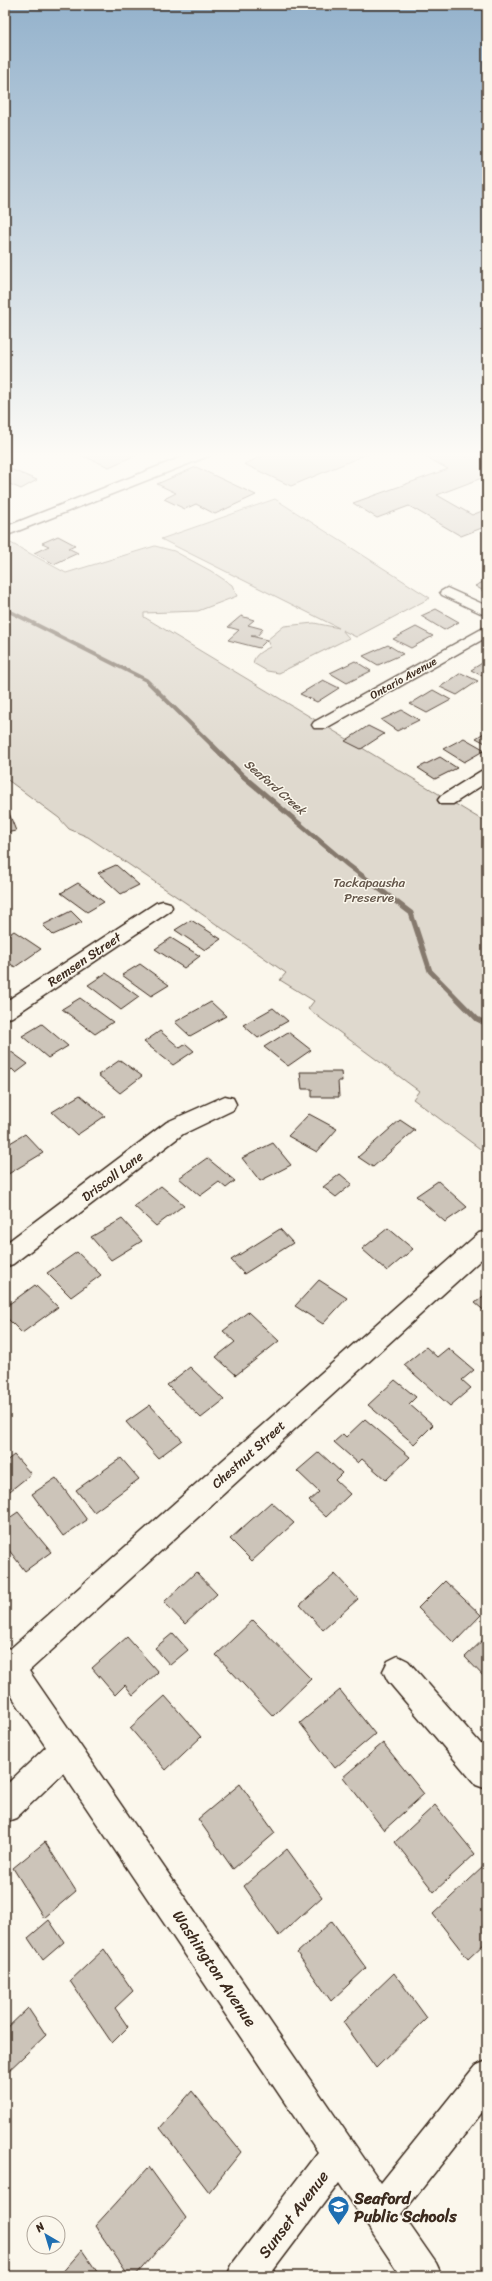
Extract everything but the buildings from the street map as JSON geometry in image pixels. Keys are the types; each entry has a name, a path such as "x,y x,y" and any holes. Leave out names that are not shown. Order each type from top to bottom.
{"street":[{"path":"447,592 487,612"},
{"name":"Ontario Avenue","path":"320,725 487,631"},
{"path":"447,800 487,775"},
{"name":"Remsen Street","path":"5,1012 163,907"},
{"name":"Driscoll Lane","path":"5,1257 175,1128 225,1104"},
{"name":"Chestnut Street","path":"7,1664 487,1240"},
{"name":"Washington Avenue","path":"7,1664 423,2276"},
{"path":"398,1671 487,1774"},
{"path":"5,1807 66,1749"},
{"path":"380,2213 487,2078"},
{"name":"Sunset Avenue","path":"246,2276 340,2152"}],"green space":[{"name":"Tackapausha Preserve","path":"5,558 39,558 66,573 114,558 188,558 232,585 237,596 198,611 144,613 144,617 487,823 487,1154 413,1099 419,1091 308,1009 314,1001 280,980 286,973 88,837 69,829 59,818 5,778"},
{"path":"200,558 368,558 430,598 356,637 342,630 349,638 279,673 267,671 253,663 257,655 270,647 267,640 284,626 314,623 339,628"}],"waterway":[{"name":"Seaford Creek","path":"5,609 146,680 213,746"},
{"name":"Seaford Creek","path":"213,746 243,776 348,865 411,913 430,971 477,1019 487,1024"}],"place":[{"name":"Seaford Public Schools","path":"338,2226"}]}
